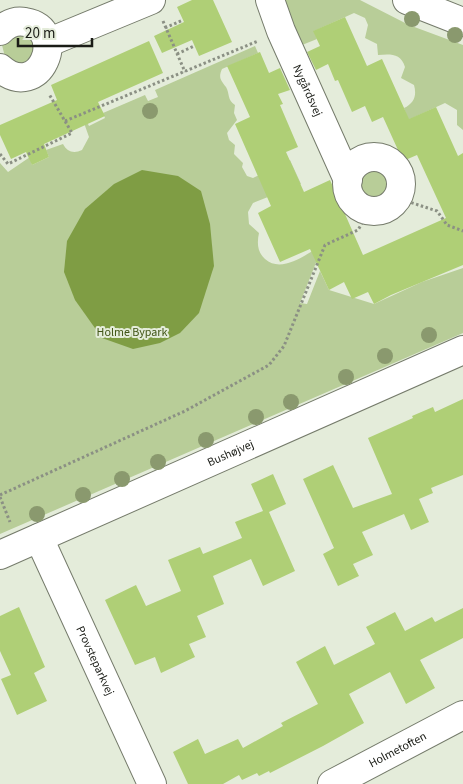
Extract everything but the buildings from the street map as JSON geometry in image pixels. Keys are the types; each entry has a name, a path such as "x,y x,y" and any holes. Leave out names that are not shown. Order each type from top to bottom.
{"street":[{"name":"Nygårdsvej","path":"270,0 281,31 348,180"},
{"path":"407,0 463,22"},
{"path":"48,43 155,7"},
{"path":"0,31 12,22 31,23 44,35 48,43 46,61 36,72 24,77 14,76 0,68"},
{"path":"371,157 388,160 399,173 401,181 398,198 386,208 370,210 355,203 351,196 348,180 356,164 363,159 371,157"},
{"name":"Bushøjvej","path":"0,555 463,350"},
{"name":"Provsteparkvej","path":"39,538 152,784"},
{"name":"Holmetoften","path":"332,784 463,715"}],"path":[{"path":"155,7 185,72"},
{"path":"165,28 183,20"},
{"path":"65,121 281,31"},
{"path":"177,54 194,46"},
{"path":"0,154 8,164 72,133 36,72"},
{"path":"398,198 437,211 447,225 463,231"},
{"path":"0,495 185,411 269,366 284,346 325,245 358,230 370,210"}],"green space":[{"path":"282,0 360,0 409,25 463,45 463,130 457,125 457,110 445,103 408,120 404,108 414,99 414,85 401,78 405,67 401,59 394,55 378,55 377,44 365,38 368,25 365,18 354,13 314,31 317,39 302,45"},
{"path":"8,34 34,36 35,57 20,65 5,57 2,45"},
{"name":"Holme Bypark","path":"255,46 258,53 222,69 220,75 231,101 235,105 234,113 237,120 227,133 229,140 235,145 234,154 243,163 242,167 247,176 253,178 290,160 301,184 253,203 248,212 249,224 259,233 258,247 262,256 272,263 286,264 323,245 300,303 307,304 320,271 329,290 374,304 422,282 463,268 463,333 0,534 0,163 8,172 30,157 32,165 49,157 46,150 63,144 71,152 82,150 89,137 84,123 87,122 89,126 105,118 103,113 145,95 148,101 158,97 155,90"},
{"path":"374,170 380,171 388,179 388,191 380,199 374,200 368,199 360,191 359,185 360,179 368,171"}],"shaded area":[{"path":"142,170 178,176 201,191 210,224 214,266 199,313 180,333 160,343 133,349 102,338 75,300 64,272 67,241 85,209 114,184"}]}
